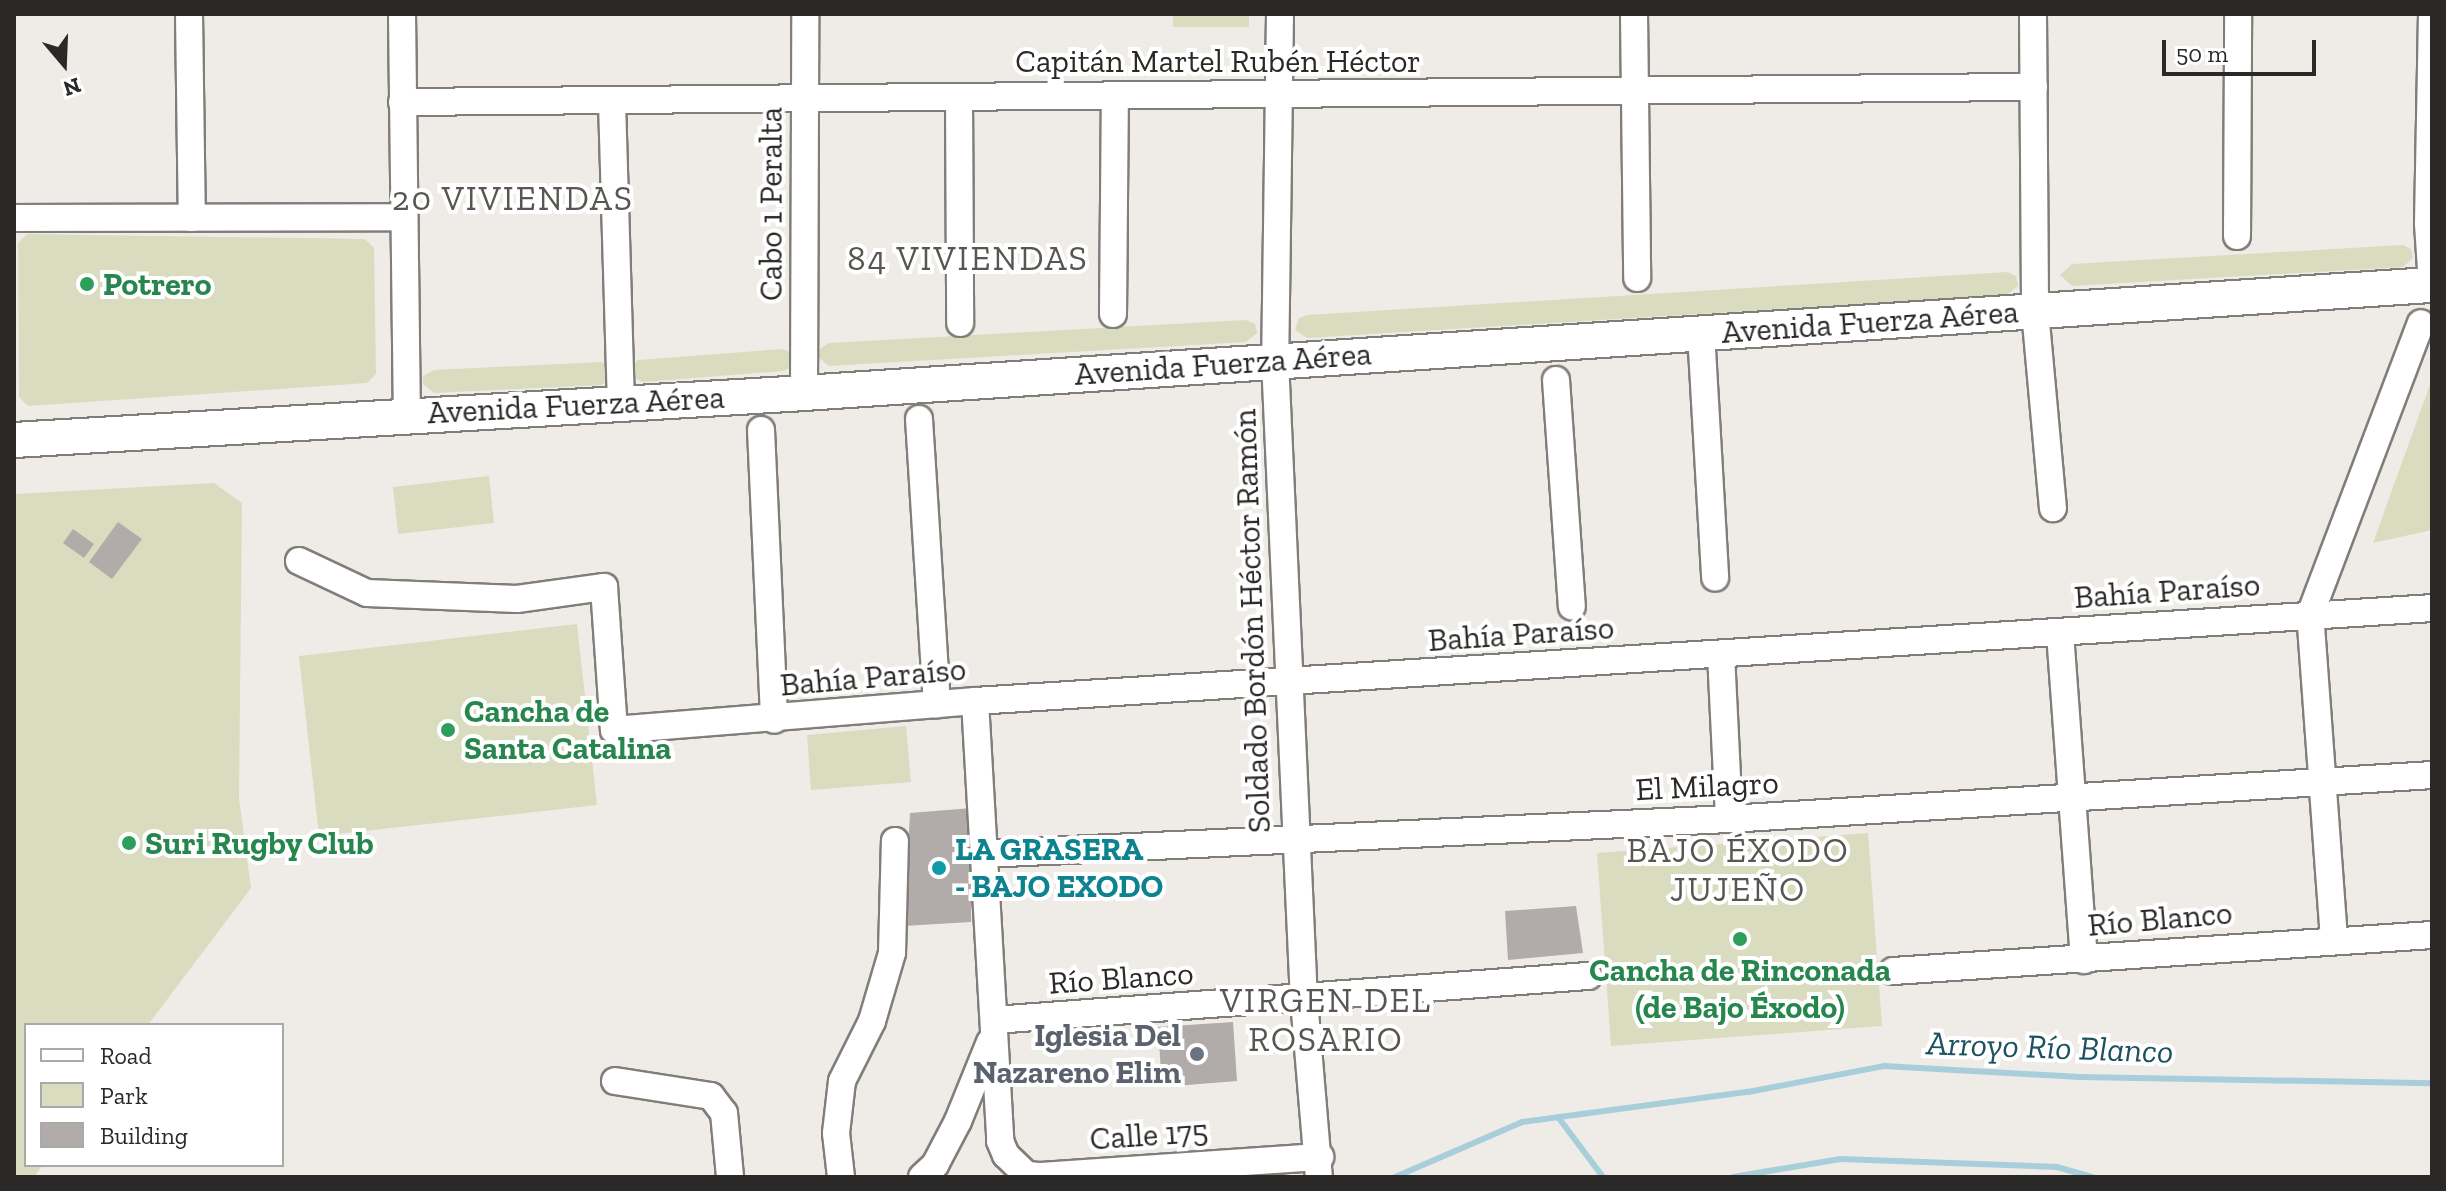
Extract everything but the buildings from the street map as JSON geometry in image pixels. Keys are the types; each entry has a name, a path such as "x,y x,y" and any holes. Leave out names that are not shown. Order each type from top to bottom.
{"main road":[{"name":"Avenida Fuerza Aérea","path":"14,440 407,414 804,393 2432,284"}],"street":[{"path":"189,14 192,218"},
{"path":"402,14 407,414"},
{"name":"Cabo 1 Peralta","path":"804,393 805,14"},
{"name":"Soldado Bordón Héctor Ramón","path":"1280,14 1275,360 1304,1000 1319,1167"},
{"path":"1634,14 1637,278"},
{"path":"2033,14 2035,311 2053,508"},
{"path":"2237,236 2238,14"},
{"path":"2432,14 2428,224 2432,284"},
{"name":"Capitán Martel Rubén Héctor","path":"402,102 2034,87"},
{"path":"1113,314 1115,95"},
{"path":"959,97 960,323"},
{"path":"612,102 621,403"},
{"path":"14,218 403,217"},
{"path":"2334,939 2310,615 2421,323"},
{"path":"1701,332 1715,578"},
{"path":"1556,380 1572,606"},
{"path":"919,419 937,704"},
{"path":"761,430 774,720"},
{"name":"Bahía Paraíso","path":"299,561 367,593 517,599 604,587 614,730 774,720 975,701 2432,608"},
{"path":"2060,633 2084,960"},
{"path":"1721,654 1729,819"},
{"path":"922,1177 935,1165 958,1121 994,1025 975,701"},
{"name":"El Milagro","path":"984,854 1729,819 2072,800 2432,775"},
{"path":"841,1177 836,1133 842,1081 872,1021 892,953 895,841"},
{"name":"Río Blanco","path":"1893,971 2084,960 2334,939 2432,935"},
{"name":"Río Blanco","path":"994,1025 1588,976"},
{"name":"Calle 175","path":"994,1025 1000,1141 1006,1155 1027,1175 1319,1167"},
{"path":"615,1081 711,1096 724,1113 730,1177"}],"green space":[{"path":"1173,14 1249,14 1249,27 1173,27"},
{"path":"27,234 365,239 374,248 376,374 367,383 28,406 19,397 18,243"},
{"path":"2403,245 2411,249 2413,258 2403,267 2072,286 2060,275 2072,264"},
{"path":"2007,272 2016,276 2018,286 2007,295 1307,338 1295,330 1299,318 1307,315"},
{"path":"1246,320 1255,324 1257,333 1246,342 829,366 818,357 818,350 829,343"},
{"path":"783,349 792,353 792,367 783,371 643,382 633,377 632,366 638,360"},
{"path":"601,362 610,366 610,380 601,385 434,393 423,384 423,376 434,370"},
{"path":"2432,379 2432,530 2373,543"},
{"path":"489,476 494,523 398,534 393,487"},
{"name":"Suri Rugby Club","path":"214,483 242,503 239,798 251,888 150,1023 24,1023 24,1167 42,1167 34,1177 14,1177 14,494"},
{"name":"Cancha de Santa Catalina","path":"577,624 597,805 319,836 299,656"},
{"path":"906,726 911,782 811,790 807,735"},
{"name":"Cancha de Rinconada (de Bajo Éxodo)","path":"1868,833 1882,1026 1611,1046 1597,853"}],"waterway":[{"name":"Arroyo Río Blanco","path":"1395,1177 1522,1122 1748,1092 1884,1066 2080,1077 2432,1083"},
{"path":"1558,1117 1603,1177"},
{"path":"1733,1177 1840,1159 2057,1167 2093,1177"}],"place":[{"name":"Potrero","path":"87,284"},
{"name":"Cancha de Santa Catalina","path":"448,730"},
{"name":"Suri Rugby Club","path":"129,843"},
{"name":"LA GRASERA - BAJO EXODO","path":"939,868"},
{"name":"Cancha de Rinconada (de Bajo Éxodo)","path":"1740,939"},
{"name":"Iglesia Del Nazareno Elim","path":"1197,1054"}],"district":[{"name":"20 VIVIENDAS","path":"513,199"},
{"name":"84 VIVIENDAS","path":"968,259"},
{"name":"BAJO ÉXODO JUJEÑO","path":"1738,870"},
{"name":"VIRGEN DEL ROSARIO","path":"1326,1020"}]}
